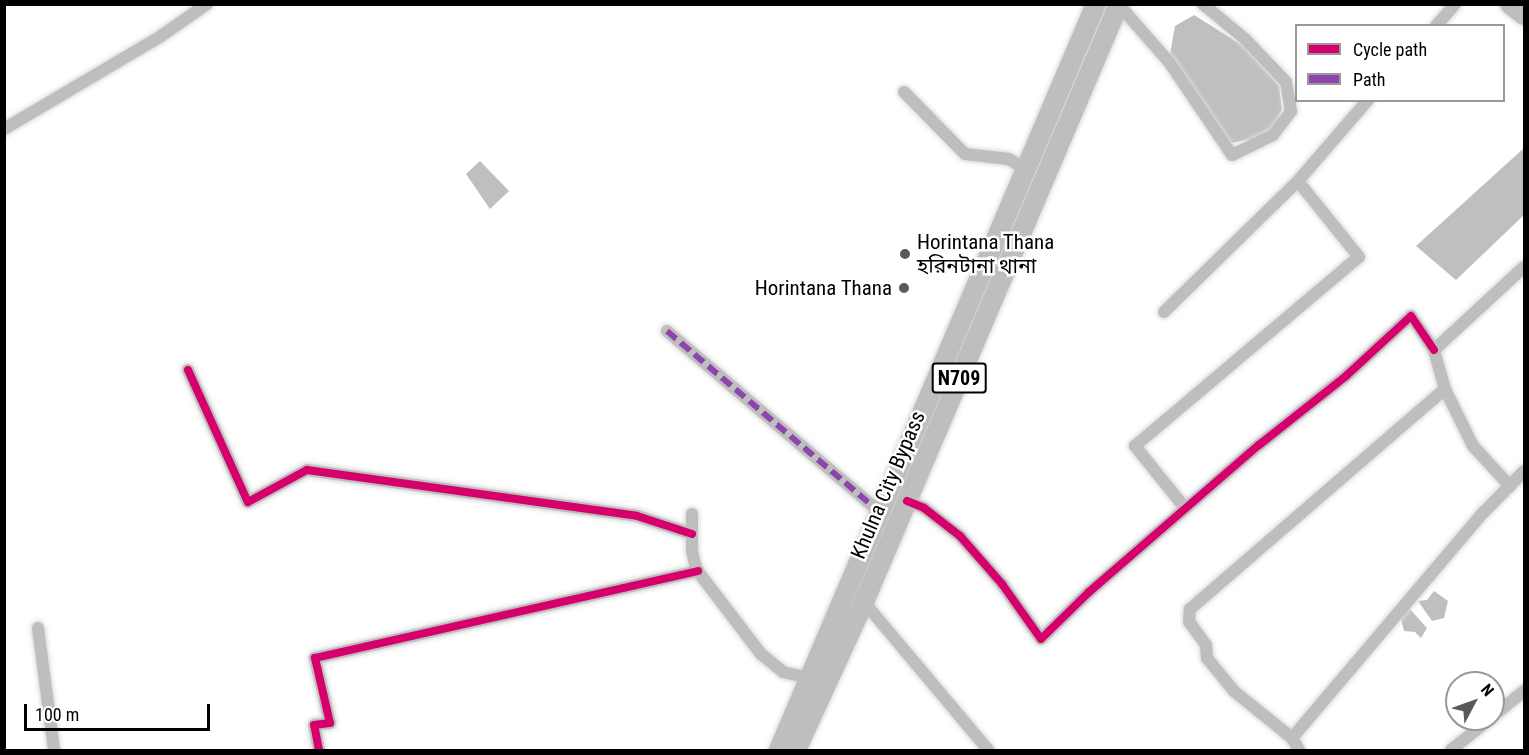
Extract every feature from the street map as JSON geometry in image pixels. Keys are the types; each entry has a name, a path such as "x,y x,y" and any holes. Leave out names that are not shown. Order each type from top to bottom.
{"highway":[{"name":"Khulna City Bypass","path":"779,750 1096,4"},
{"path":"1510,4 1524,15"},
{"name":"Khulna City Bypass","path":"796,750 864,602 1119,5"}],"street":[{"path":"4,129 161,36 207,4"},
{"path":"1119,5 1169,62 1232,155 1273,135 1291,111 1286,81 1245,39 1203,4"},
{"path":"1438,24 1455,4"},
{"path":"904,92 965,154 1009,159 1026,170"},
{"path":"1164,312 1298,181 1366,102"},
{"path":"1185,508 1135,446 1359,258 1298,181"},
{"path":"1434,350 1524,267"},
{"path":"907,501 924,508 960,536 1002,584 1041,639 1089,592 1185,508 1346,376 1411,316 1434,350 1445,389 1473,446 1510,486"},
{"path":"667,331 880,512"},
{"path":"188,370 248,502 307,470 637,516 692,534"},
{"path":"1299,750 1292,738 1234,691 1207,658 1206,645 1189,622 1190,609 1445,389"},
{"path":"1292,738 1461,539 1524,471"},
{"path":"692,514 692,550 698,571 761,654 783,672 809,678"},
{"path":"319,750 314,725 330,723 315,658 698,571"},
{"path":"864,602 988,750"},
{"path":"38,628 54,750"},
{"path":"1505,707 1524,691"},
{"path":"1451,750 1475,731"}],"shaded area":[{"path":"1194,15 1242,45 1279,85 1282,110 1273,127 1251,139 1232,143 1221,132 1170,54 1175,26"},
{"path":"1524,148 1524,215 1456,280 1416,246"},
{"path":"480,161 509,191 490,209 466,174"},
{"path":"1434,591 1448,601 1444,618 1432,621 1418,601 1427,600"},
{"path":"1408,607 1427,628 1421,638 1415,632 1404,631 1400,615"}],"marked path":[{"path":"667,331 880,512"}],"cycle path":[{"path":"907,501 924,508 960,536 1002,584 1041,639 1089,592 1259,445 1346,376 1411,316 1434,350"},
{"path":"188,370 248,502 307,470 637,516 692,534"},
{"path":"319,750 314,725 330,723 315,658 698,571"}],"place":[{"name":"Horintana Thana হরিনটানা থানা","path":"905,254"},
{"name":"Horintana Thana","path":"904,288"}]}
